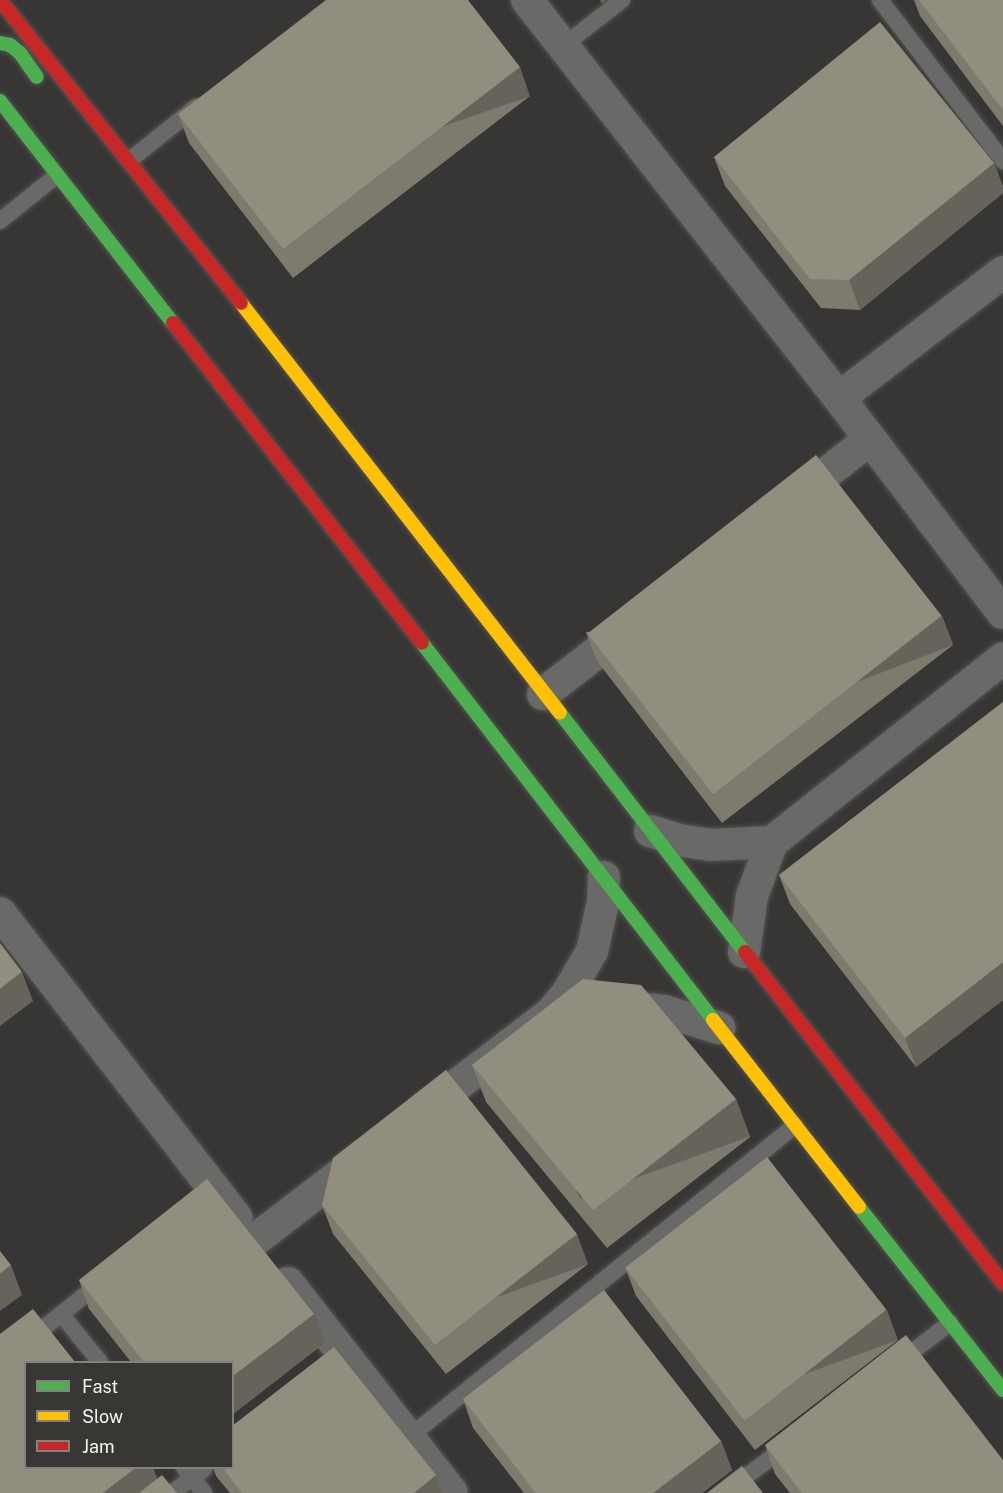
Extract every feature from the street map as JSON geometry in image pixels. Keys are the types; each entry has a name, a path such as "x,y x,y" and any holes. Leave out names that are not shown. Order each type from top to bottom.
{"main road":[{"path":"0,0 130,160 543,694 1003,1282"},
{"path":"0,43 10,45 20,53 45,88"},
{"path":"0,101 719,1028 1003,1390"},
{"path":"93,143 130,160"}],"street":[{"path":"527,0 839,398 1003,613"},
{"path":"839,398 1003,272"},
{"path":"777,512 870,439"},
{"path":"543,694 655,607"},
{"path":"744,952 752,896 772,842 1003,658"},
{"path":"650,831 679,840 710,845 772,842"},
{"path":"255,1240 551,1013 581,974 592,951 603,902 604,877"},
{"path":"0,913 211,1194 255,1240 338,1364 409,1437 453,1493"},
{"path":"551,1013 608,1005 636,1007 683,1015 719,1028"}],"lane":[{"path":"563,46 622,0"},
{"path":"880,0 1003,161"},
{"path":"130,160 212,94"},
{"path":"0,221 57,176"},
{"path":"409,1437 795,1125"},
{"path":"0,1363 116,1270"},
{"path":"61,1314 99,1361"},
{"path":"884,1372 950,1323"},
{"path":"724,1493 799,1436"},
{"path":"172,1493 193,1471 204,1493"}],"building":[{"path":"326,0 468,0 520,67 283,249 178,114"},
{"path":"919,0 1003,0 1003,110"},
{"path":"880,22 994,163 849,280 810,279 714,157"},
{"path":"816,455 942,616 713,794 587,634"},
{"path":"1003,702 1003,962 905,1038 779,875"},
{"path":"0,943 22,972 0,989"},
{"path":"583,979 641,985 736,1099 593,1210 472,1065"},
{"path":"446,1070 577,1234 435,1345 322,1205 333,1158"},
{"path":"767,1157 886,1310 745,1421 625,1268"},
{"path":"207,1179 314,1314 234,1375 234,1361 143,1361 79,1280"},
{"path":"0,1251 11,1265 0,1274"},
{"path":"604,1290 721,1441 653,1493 536,1493 463,1399"},
{"path":"33,1309 74,1361 24,1361 24,1469 134,1469 103,1493 0,1493 0,1334"},
{"path":"906,1335 1003,1460 1003,1493 802,1493 765,1445"},
{"path":"334,1347 436,1475 414,1493 242,1493 224,1469 234,1469 234,1424"},
{"path":"742,1466 763,1493 707,1493"},
{"path":"162,1475 177,1493 139,1493"}],"traffic: fast":[{"path":"0,43 10,45 20,53 37,77"},
{"path":"0,101 173,323"},
{"path":"422,643 713,1020"},
{"path":"560,713 745,952"},
{"path":"859,1207 1003,1390"}],"traffic: slow":[{"path":"241,303 560,713"},
{"path":"713,1020 859,1207"}],"traffic: jam":[{"path":"0,0 241,303"},
{"path":"173,323 422,643"},
{"path":"745,952 1003,1283"}]}
